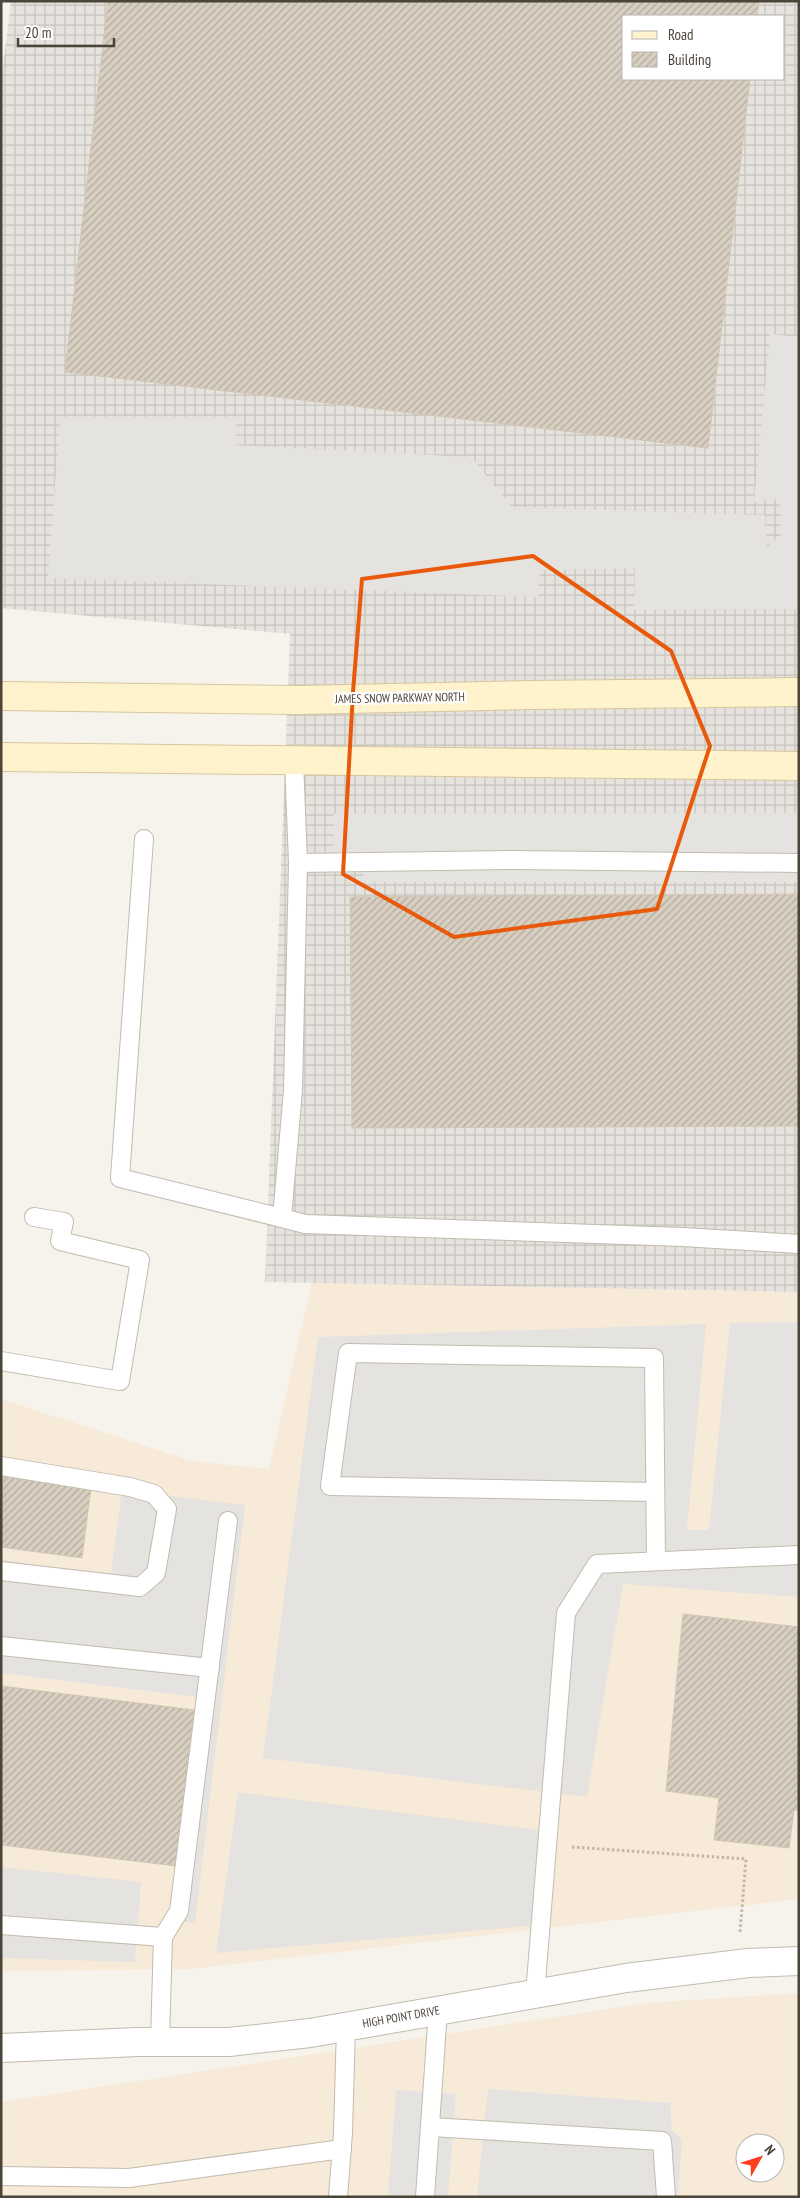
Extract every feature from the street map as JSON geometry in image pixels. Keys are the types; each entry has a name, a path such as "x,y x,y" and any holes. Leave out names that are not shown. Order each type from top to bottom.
{"main road":[{"name":"JAMES SNOW PARKWAY NORTH","path":"1,696 300,700 799,692"},
{"path":"1,757 799,766"}],"street":[{"name":"HIGH POINT DRIVE","path":"1,2048 160,2042 229,2042 310,2033 626,1978 738,1964 799,1960"}],"lane":[{"path":"282,1218 293,1090 298,863 294,760"},
{"path":"144,839 120,1178 305,1224 683,1237 799,1244"},
{"path":"298,863 512,860 799,863"},
{"path":"1,1361 120,1381 140,1260 60,1241 64,1222 34,1217"},
{"path":"655,1492 330,1486 348,1353 654,1358 656,1561"},
{"path":"1,1466 130,1487 154,1494 167,1510 156,1573 140,1586 1,1571"},
{"path":"160,2042 163,1937 179,1911 228,1520"},
{"path":"535,1994 566,1613 597,1564 799,1555"},
{"path":"1,1646 210,1668"},
{"path":"1,1925 163,1937"},
{"path":"425,2197 438,2011"},
{"path":"338,2197 342,2149 346,2027"},
{"path":"431,2127 662,2141 666,2197"},
{"path":"1,2176 129,2178 342,2149"}],"path":[{"path":"547,1845 746,1859 738,1964"}],"highlighted area":[{"path":"533,556 671,651 710,746 657,909 454,937 343,874 353,692 362,579"}],"shaded area":[{"path":"11,1 799,1 799,1292 265,1282 290,634 1,608 1,82"},
{"path":"770,334 799,337 799,609 634,610 635,568 540,570 538,597 48,578 60,417 237,417 236,445 471,457 512,507 765,515 767,547 781,535 780,499 754,502"},
{"path":"799,813 799,882 363,882 362,858 334,858 334,814"},
{"path":"312,1282 799,1292 799,1899 191,1969 1,1971 1,1399 192,1461 269,1469"},
{"path":"799,1322 799,1597 623,1584 587,1797 263,1758 318,1337 706,1324 687,1530 709,1530 730,1323"},
{"path":"122,1490 245,1505 195,1923 171,1921 198,1697 1,1673 1,1560 111,1574"},
{"path":"238,1792 555,1832 541,1925 216,1953"},
{"path":"1,1867 141,1882 135,1962 1,1958"},
{"path":"799,1993 799,2197 1,2197 1,2102 647,2003"},
{"path":"488,2089 670,2103 672,2130 682,2139 678,2197 477,2197"},
{"path":"396,2090 456,2094 448,2197 388,2197"}],"building":[{"path":"108,1 759,1 757,15 622,15 622,80 750,80 708,448 65,372"},
{"path":"799,894 799,1126 352,1128 350,897"},
{"path":"3,1477 91,1488 82,1558 1,1547"},
{"path":"683,1614 799,1627 799,1811 794,1810 789,1848 714,1840 719,1798 666,1791"},
{"path":"1,1686 194,1710 176,1866 1,1845"}]}
